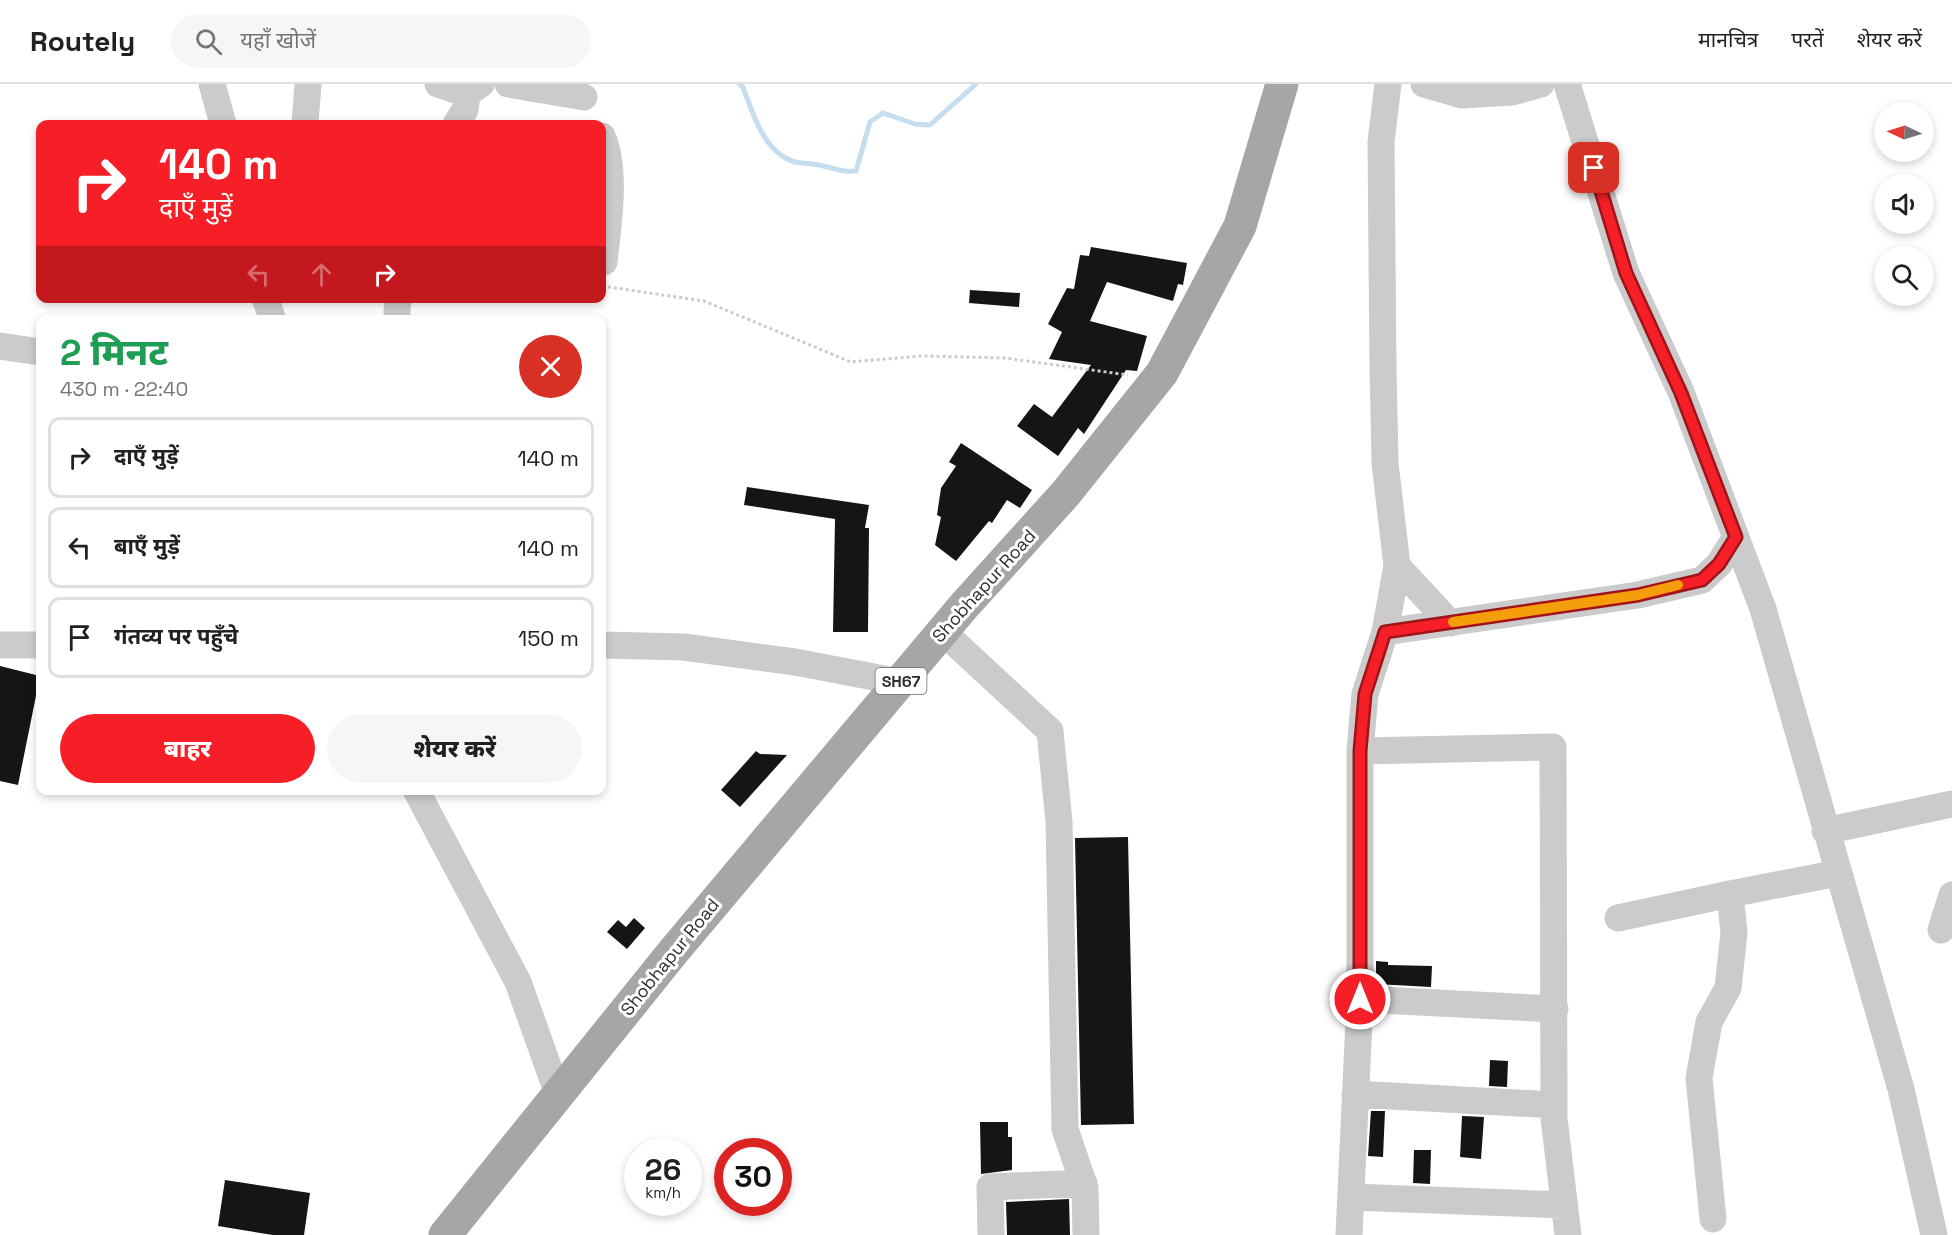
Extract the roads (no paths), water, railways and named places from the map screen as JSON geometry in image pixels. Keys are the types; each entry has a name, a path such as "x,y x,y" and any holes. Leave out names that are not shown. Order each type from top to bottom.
{"main road":[{"name":"Shobhapur Road","path":"445,1235 673,952 942,631 1066,493 1157,379 1240,226 1282,84"}],"street":[{"path":"212,84 222,120"},
{"path":"305,120 308,84"},
{"path":"438,84 474,89 459,120"},
{"path":"508,84 582,91 594,120"},
{"path":"1349,1235 1360,999 1360,751 1365,694 1385,632 1397,566 1385,463 1383,367 1382,142 1388,84"},
{"path":"1424,84 1462,95 1512,92 1541,84"},
{"path":"1568,84 1626,273 1681,393 1763,609 1901,1089 1934,1235"},
{"path":"606,158 610,212 606,247"},
{"path":"0,346 36,351"},
{"path":"1385,632 1638,595 1702,580 1719,564 1736,537"},
{"path":"1397,566 1449,623"},
{"path":"942,631 1050,731 1059,822 1065,1129 1084,1183 1086,1235"},
{"path":"0,645 36,645"},
{"path":"606,645 684,647 795,662 900,682"},
{"path":"1360,751 1553,747 1554,1105 1568,1235"},
{"path":"419,795 518,982 558,1094"},
{"path":"1826,831 1952,804"},
{"path":"1618,918 1838,873"},
{"path":"1713,1219 1699,1078 1709,1022 1728,987 1734,933 1730,894"},
{"path":"1941,930 1952,896"},
{"path":"1360,999 1555,1010"},
{"path":"1355,1094 1554,1105"},
{"path":"991,1235 990,1187 1084,1183"},
{"path":"1351,1197 1564,1205"}],"waterway":[{"path":"739,84 743,87 761,131 775,150 795,162 816,164 843,171 856,171 870,122 883,113 915,124 930,125 976,84"}]}
